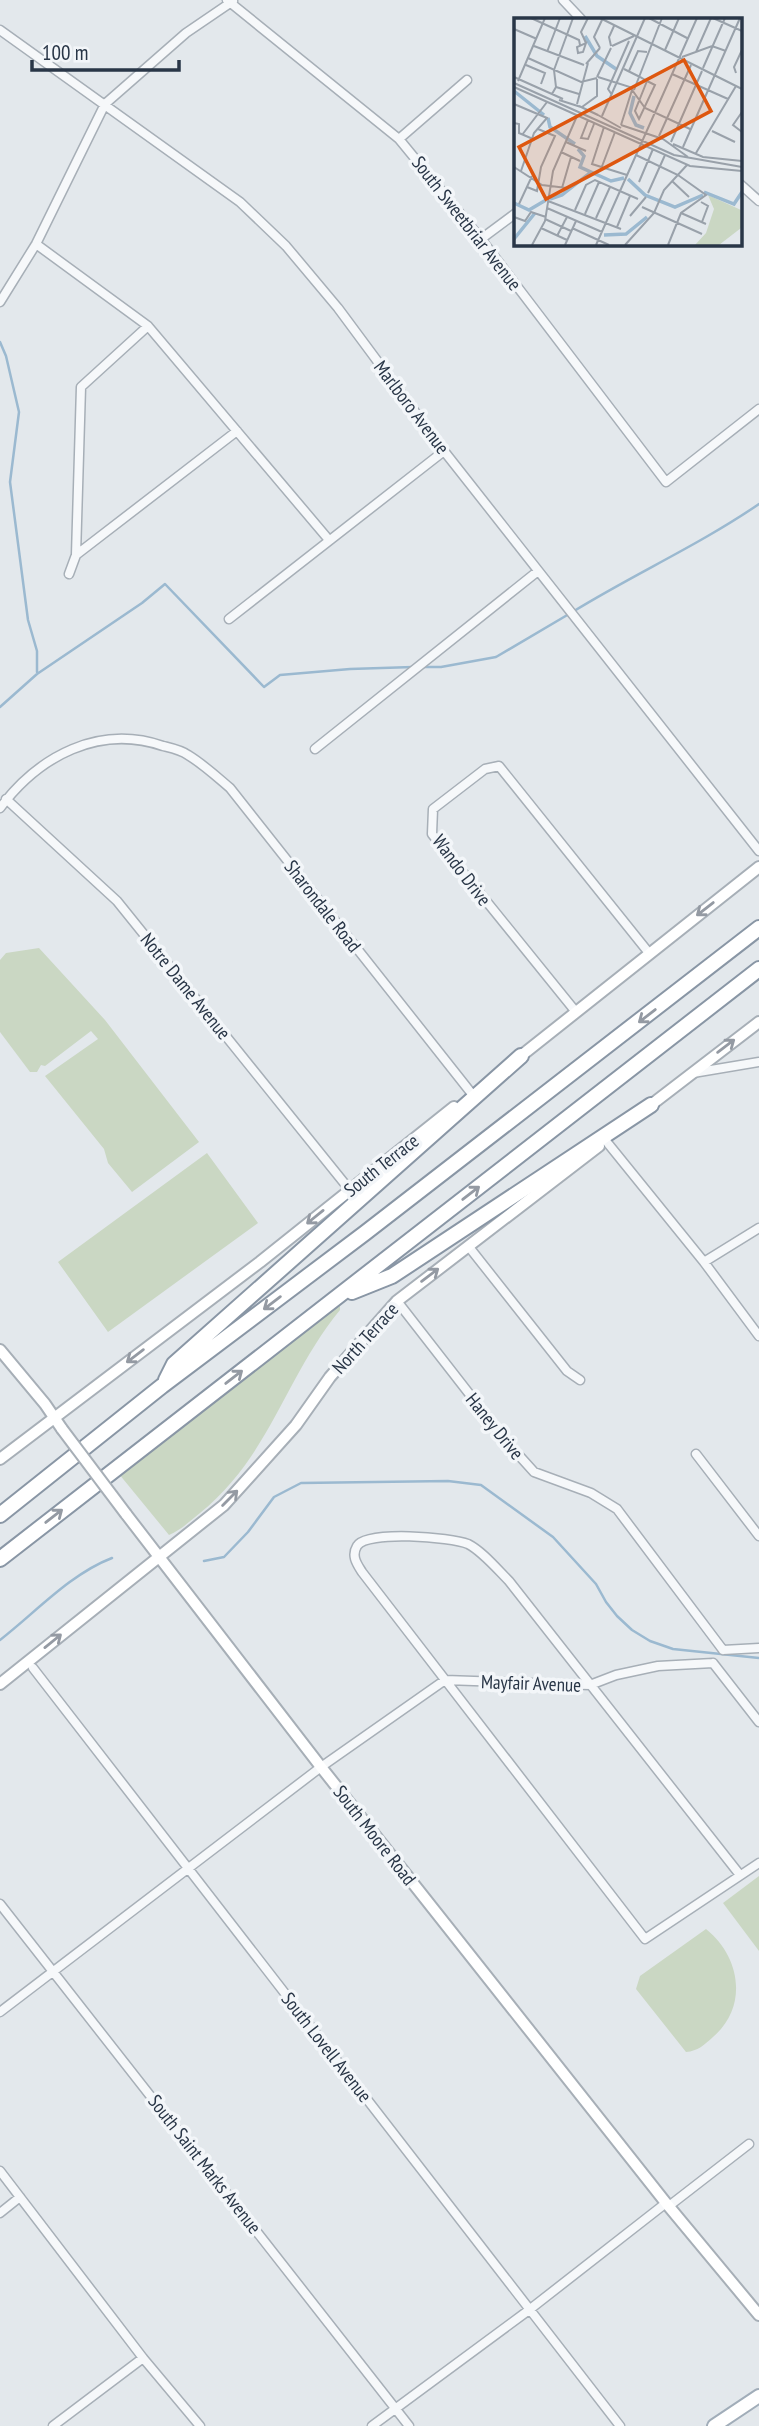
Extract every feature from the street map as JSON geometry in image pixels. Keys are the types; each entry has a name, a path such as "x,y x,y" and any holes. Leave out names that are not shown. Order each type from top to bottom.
{"highway":[{"path":"0,1515 162,1386 376,1225 759,928"},
{"path":"0,1559 759,969"},
{"path":"162,1386 174,1364 521,1056"},
{"path":"335,1299 392,1276 651,1105"}],"main road":[{"path":"714,2426 759,2396"}],"street":[{"path":"0,302 36,244 105,104 186,33 231,0"},
{"name":"South Sweetbriar Avenue","path":"231,0 400,139 481,239 666,482 759,410"},
{"path":"564,0 580,18"},
{"name":"Marlboro Avenue","path":"0,30 240,202 286,246 338,308 444,451 759,851"},
{"path":"400,139 467,80"},
{"path":"742,186 759,201"},
{"path":"481,239 514,214"},
{"path":"36,244 148,327 329,540"},
{"path":"69,574 76,555 81,387 148,327"},
{"path":"76,555 237,431"},
{"path":"229,620 444,451"},
{"path":"315,748 538,571"},
{"name":"Sharondale Road","path":"0,808 6,799 50,759 91,742 128,738 187,753 230,788 471,1094"},
{"name":"Wando Drive","path":"576,1012 432,834 433,809 485,769 499,766 649,953"},
{"name":"Notre Dame Avenue","path":"6,799 117,901 349,1189"},
{"name":"South Terrace","path":"0,1459 260,1262 759,867"},
{"name":"North Terrace","path":"0,1684 224,1505 296,1425 330,1377 397,1301 759,1022"},
{"path":"690,1073 759,1062"},
{"path":"606,1141 704,1262 759,1336"},
{"path":"704,1262 759,1228"},
{"path":"468,1247 567,1371 580,1380"},
{"name":"Haney Drive","path":"397,1301 506,1441 534,1472 591,1493 617,1509 723,1650"},
{"name":"South Moore Road","path":"0,1350 45,1404 158,1557 321,1767 759,2315"},
{"path":"696,1454 759,1536"},
{"path":"740,1875 509,1581 470,1545 451,1539 376,1537 363,1540 356,1547 354,1558 362,1572 645,1938 759,1863"},
{"path":"759,1647 723,1650 713,1663 759,1722"},
{"name":"Mayfair Avenue","path":"445,1679 590,1685 616,1675 658,1666 713,1663"},
{"name":"South Lovell Avenue","path":"33,1668 620,2426"},
{"path":"0,2012 321,1767 445,1679"},
{"name":"South Saint Marks Avenue","path":"0,1904 409,2426"},
{"path":"372,2426 749,2144"},
{"path":"0,2171 143,2358 200,2426"},
{"path":"0,2213 20,2197"},
{"path":"53,2426 143,2358"}],"green space":[{"path":"39,948 105,1020 199,1142 132,1192 108,1163 104,1149 45,1076 98,1039 91,1031 45,1066 41,1065 37,1072 30,1072 0,1032 0,960 6,953"},
{"path":"207,1153 258,1223 108,1332 58,1262"},
{"path":"338,1305 340,1310 305,1362 244,1466 200,1513 169,1535 119,1474"},
{"path":"759,1876 759,1951 723,1903"},
{"path":"706,1929 718,1940 733,1967 736,1996 724,2025 704,2045 686,2052 636,1989 640,1976"}],"waterway":[{"path":"0,342 6,356 19,412 10,482 28,620 37,651 37,672"},
{"path":"574,611 714,533 759,504"},
{"path":"0,707 37,674 142,603 165,584 264,687 280,675 413,667"},
{"path":"423,667 441,667 496,657 569,614"},
{"path":"204,1561 224,1557 248,1532 274,1497 301,1483 448,1481 481,1485 553,1537 596,1584 617,1616 632,1630 650,1641 673,1649 759,1658"},
{"path":"0,1640 67,1584 112,1558"}]}
